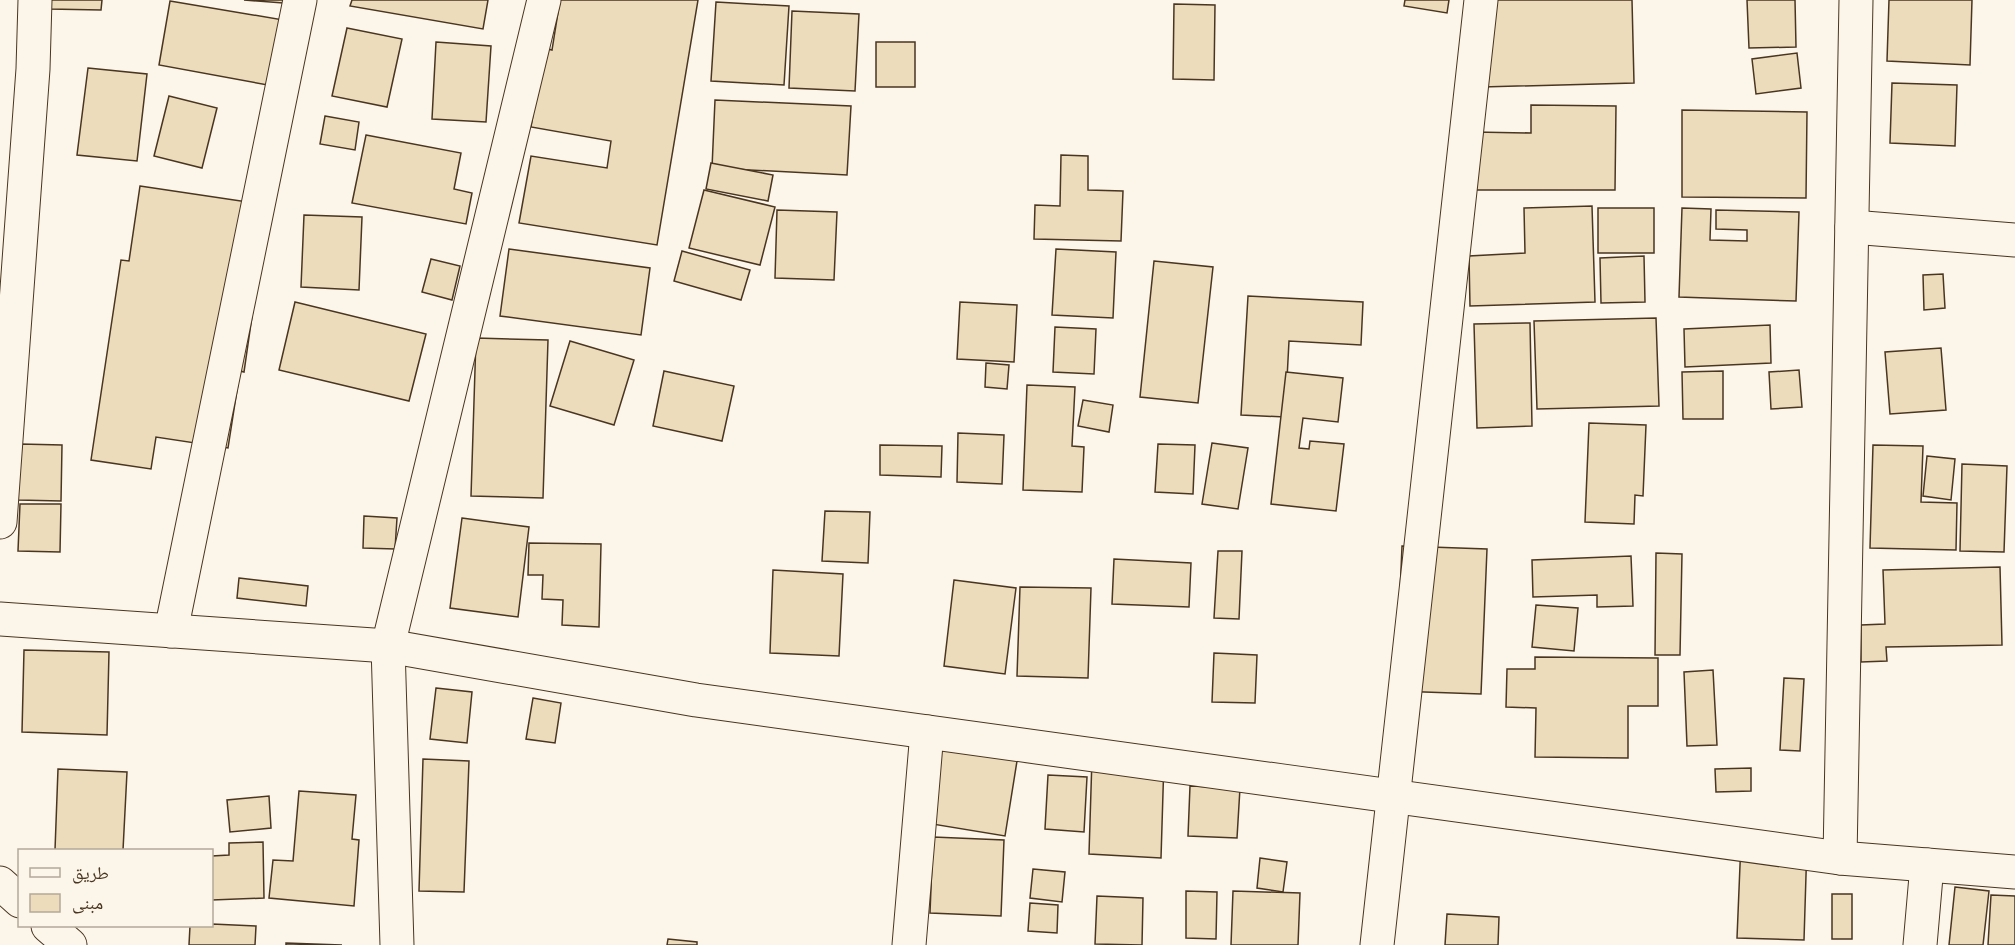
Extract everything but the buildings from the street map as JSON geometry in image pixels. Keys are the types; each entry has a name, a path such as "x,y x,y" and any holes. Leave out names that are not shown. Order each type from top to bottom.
{"street":[{"path":"0,522 33,69 35,0"},
{"path":"171,631 300,0"},
{"path":"397,945 388,646 544,0"},
{"path":"1377,945 1481,0"},
{"path":"1840,858 1856,0"},
{"path":"1852,226 2015,240"},
{"path":"0,619 388,646 696,700 1840,858 2015,872"},
{"path":"909,945 927,732"},
{"path":"1920,945 1927,865"},
{"path":"0,884 18,899"},
{"path":"49,927 70,945"}]}
